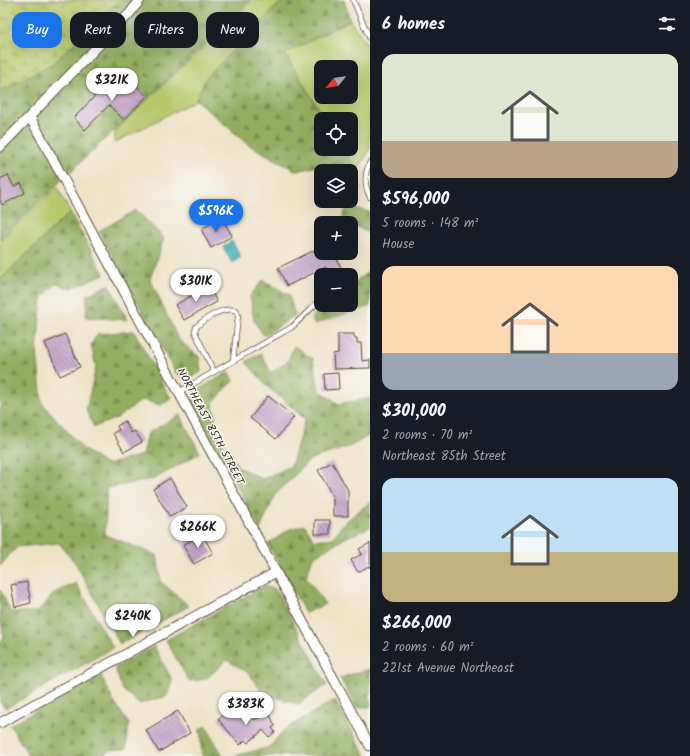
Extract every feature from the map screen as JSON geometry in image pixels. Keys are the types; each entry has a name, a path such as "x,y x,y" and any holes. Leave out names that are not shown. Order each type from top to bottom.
{"street":[{"path":"0,147 130,13 140,0"},
{"name":"NORTHEAST 85TH STREET","path":"30,117 370,746"},
{"path":"0,723 276,572"}],"lane":[{"path":"353,0 370,39"},
{"path":"370,162 365,170 365,188 370,197"},
{"path":"179,392 292,327 314,306"},
{"path":"214,372 195,332 196,327 222,310 232,309 237,311 238,316 233,361"}],"green space":[{"path":"0,0 251,0 238,12 206,12 206,43 0,239"},
{"path":"0,0 126,0 112,7 107,12 70,12 70,47 53,63 0,91"},
{"path":"253,0 283,0 259,24 259,12 240,12"},
{"path":"283,0 344,0 350,20 285,54 314,101 314,104 316,104 321,112 314,112 314,156 348,156 353,164 314,164 314,167 297,171 249,145 196,100 206,78 236,48 259,48 259,24"},
{"path":"350,20 370,49 370,149 358,169 358,164 353,164 348,156 358,156 358,112 321,112 316,104 358,104 358,60 314,60 314,101 285,54"},
{"path":"206,45 206,48 236,48 206,78 196,100 114,143 115,131"},
{"path":"358,177 360,190 358,189"},
{"path":"57,187 70,212 0,280 0,241"},
{"path":"347,208 370,212 370,234 358,228 358,216 343,216"},
{"path":"136,210 164,238 150,279 178,339 199,357 201,372 188,379 176,374 99,231"},
{"path":"70,212 104,274 70,289 57,283 42,298 37,350 42,403 83,449 106,465 143,455 148,433 180,415 200,453 154,479 107,488 105,535 157,555 161,582 189,606 120,644 76,564 59,543 17,547 0,566 0,280"},
{"path":"370,271 370,306 358,310 358,279"},
{"path":"263,280 289,295 295,315 264,336 254,321 250,296"},
{"path":"109,285 128,320 86,317 87,295"},
{"path":"318,312 351,312 314,324 312,317"},
{"path":"134,331 171,399 161,405 142,400 117,418 94,427 86,410 96,367 91,345 97,334"},
{"path":"294,346 313,359 319,390 339,404 370,398 370,435 351,446 311,459 276,494 260,529 192,402 196,391 229,372 233,381 213,403 217,434 238,467 263,479 291,466 305,419 270,389 246,362 261,353 271,373 288,361"},
{"path":"370,502 370,527 347,537 313,557 306,577 325,604 305,613 268,544 290,529 305,525 314,540 333,538 344,523"},
{"path":"76,583 113,648 6,708 0,703 0,643 4,637 0,618 0,590 11,612 38,612 54,593"},
{"path":"264,586 275,589 327,685 298,704 263,694 249,673 227,660 206,679 189,681 166,640"},
{"path":"154,646 172,680 167,696 139,704 122,689 115,668"},
{"path":"370,669 370,707 356,707 340,678"},
{"path":"101,675 113,701 129,724 126,749 109,750 102,756 29,756 10,725"},
{"path":"335,700 366,756 234,756 270,747 284,730"},
{"path":"206,726 223,756 202,756 200,729"}],"water":[{"path":"232,241 241,257 232,263 223,247"}],"building":[{"path":"127,77 147,96 124,120 109,105 85,130 74,118 109,81 116,88"},
{"path":"8,175 14,187 21,183 25,193 2,205 0,200 0,179"},
{"path":"222,218 232,236 211,248 201,229"},
{"path":"314,250 314,260 337,260 341,268 314,268 314,273 287,286 278,268"},
{"path":"209,286 217,302 184,320 175,305"},
{"path":"65,334 80,367 60,376 45,343"},
{"path":"338,334 354,334 354,338 357,338 357,343 361,343 362,361 370,360 370,368 334,369 333,354 338,353"},
{"path":"338,373 339,389 325,390 324,374"},
{"path":"268,396 294,417 276,439 250,418"},
{"path":"125,421 131,433 135,431 142,442 124,452 113,433 119,430 117,426"},
{"path":"332,462 348,490 348,516 333,516 333,497 318,470"},
{"path":"170,478 187,507 170,517 153,489"},
{"path":"315,520 330,520 330,534 315,534"},
{"path":"202,534 213,553 194,564 183,545"},
{"path":"370,543 370,568 369,566 358,572 351,560 362,554 359,549"},
{"path":"27,582 31,603 15,607 11,585"},
{"path":"236,709 242,715 246,710 254,720 269,713 275,726 272,728 275,732 269,737 263,730 248,743 245,740 240,745 218,719 228,710 231,713"},
{"path":"178,711 190,733 159,752 146,730"}]}
